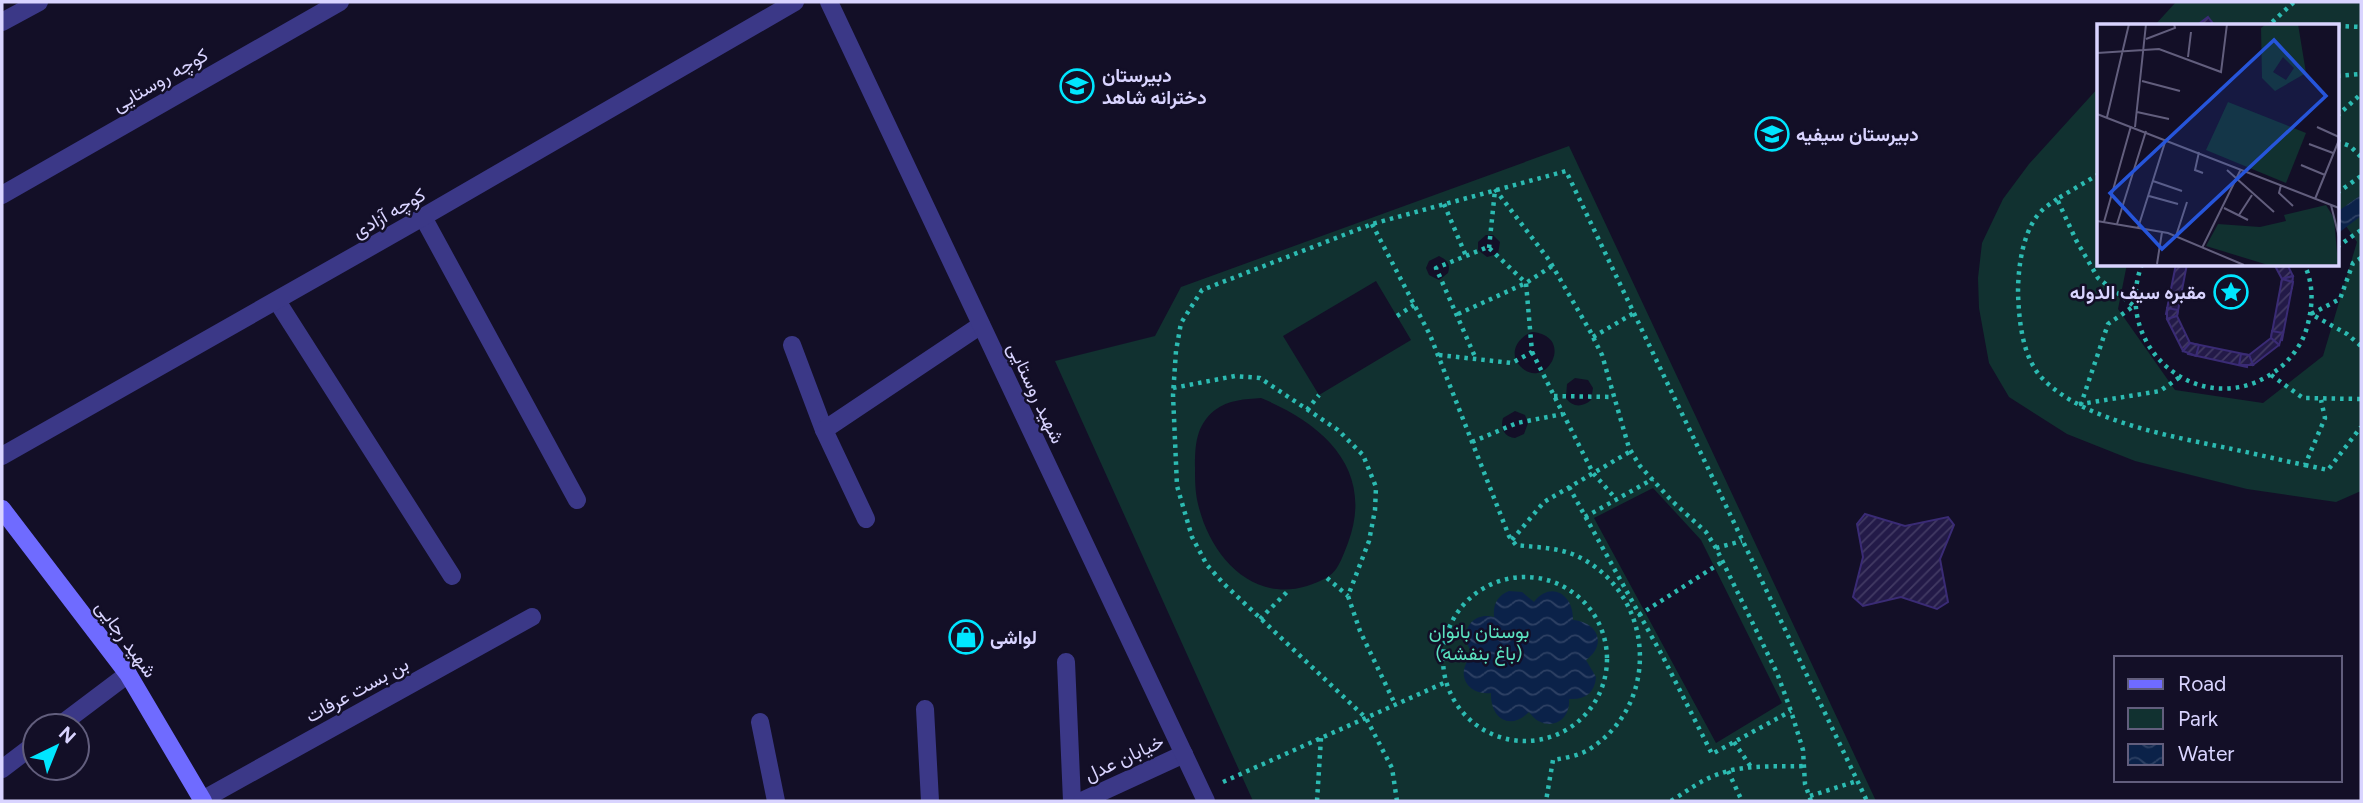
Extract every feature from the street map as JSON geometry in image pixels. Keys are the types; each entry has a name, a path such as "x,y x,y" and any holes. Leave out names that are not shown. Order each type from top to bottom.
{"main road":[{"name":"شهید رجایی","path":"2,509 128,674 203,801"}],"street":[{"path":"2,22 39,2"},
{"name":"کوچه روستایی","path":"2,195 340,2"},
{"name":"کوچه آزادی","path":"2,456 277,301 795,2"},
{"name":"شهید روستایی","path":"829,2 1204,797"},
{"path":"423,217 577,500"},
{"path":"277,301 452,576"},
{"path":"824,430 981,325"},
{"path":"792,345 824,430 866,519"},
{"name":"بن بست عرفات","path":"203,801 533,617"},
{"path":"1066,662 1072,801"},
{"path":"78,712 128,674"},
{"path":"925,709 930,801"},
{"path":"760,722 776,801"},
{"name":"خیابان عدل","path":"1082,801 1184,754"},
{"path":"2,769 21,755"}],"path":[{"path":"2269,24 2294,2"},
{"path":"2338,26 2361,27"},
{"path":"2338,76 2361,74"},
{"path":"2338,115 2361,94"},
{"path":"2338,141 2350,146 2361,157"},
{"path":"1397,801 1392,768 1366,718 1260,619 1208,565 1192,537 1177,486 1173,388 1181,323 1202,290 1372,224 1566,170 1867,801"},
{"path":"2097,175 2038,214 2027,233 2018,283 2019,315 2031,360 2042,378 2065,396 2081,404 2155,434 2328,470 2361,427"},
{"path":"2338,191 2361,176"},
{"path":"1489,248 1495,189"},
{"path":"1495,189 1552,266 1602,355 1631,451 1640,466 1672,501 1706,532 1716,548 1777,673 1791,710 1810,799 1857,781"},
{"path":"2057,199 2098,278 2134,306"},
{"path":"1444,204 1466,256"},
{"path":"1372,224 1439,355 1512,541 1517,545 1550,547 1582,558 1606,576 1639,615 1712,754 1791,710"},
{"path":"2338,246 2361,230"},
{"path":"1476,359 1436,268 1489,248"},
{"path":"1489,248 1526,283 1532,352 1593,473 1616,499"},
{"path":"2311,314 2340,299 2353,263 2361,258"},
{"path":"1458,314 1526,283 1552,266"},
{"path":"2141,266 2136,281 2134,306 2141,335 2157,359 2180,377 2202,386 2226,389 2249,385 2271,375 2290,359 2304,338 2311,314 2307,266"},
{"path":"1397,316 1414,305"},
{"path":"2081,404 2108,324 2134,306"},
{"path":"1592,337 1634,313"},
{"path":"2311,314 2361,345"},
{"path":"1439,355 1512,363 1532,352"},
{"path":"2271,375 2303,398 2361,400"},
{"path":"1173,388 1235,376 1260,378 1338,430 1363,455 1376,487 1376,510 1369,541 1348,596"},
{"path":"2081,404 2160,391 2180,377"},
{"path":"1307,410 1319,395"},
{"path":"1554,396 1613,397"},
{"path":"2305,465 2325,418 2321,400"},
{"path":"1472,442 1517,424 1563,414"},
{"path":"1512,541 1544,502 1631,451"},
{"path":"1585,517 1653,479"},
{"path":"1546,801 1553,760 1587,751 1613,728 1630,703 1641,649 1633,609 1569,487"},
{"path":"1716,548 1742,540"},
{"path":"1639,615 1722,562"},
{"path":"1528,577 1553,582 1576,594 1594,613 1604,637 1607,663 1602,688 1590,710 1571,728 1548,739 1522,742 1497,737 1485,731 1474,724 1457,705 1446,682 1443,656 1447,631 1460,608 1478,591 1502,580 1528,577"},
{"path":"1327,578 1348,596 1360,631 1395,704"},
{"path":"1260,619 1288,591"},
{"path":"1204,797 1321,738 1446,682"},
{"path":"1317,801 1321,738"},
{"path":"1734,742 1751,768"},
{"path":"1671,801 1703,781 1728,771 1805,766"},
{"path":"1728,771 1742,801"}],"green space":[{"path":"2176,2 2361,2 2361,491 2336,502 2247,489 2135,461 2067,434 2009,397 1989,363 1979,308 1978,278 1982,243 2003,199 2029,164 2097,89 2097,266 2127,266 2118,309 2175,390 2263,403 2323,356 2357,242 2338,214 2338,24 2156,24"},
{"name":"بوستان بانوان (باغ بنفشه)","path":"1569,146 1876,801 1253,801 1055,361 1155,336 1181,287","holes":["1486,235 1493,235 1500,242 1498,254 1487,257 1478,250 1478,242","1439,256 1449,265 1448,273 1439,280 1429,275 1426,268 1429,261","1376,281 1411,340 1319,395 1283,336","1532,332 1545,336 1553,343 1555,352 1552,361 1539,373 1530,372 1516,361 1516,346","1575,378 1588,380 1593,388 1591,400 1584,404 1574,405 1566,398 1567,384","1261,398 1305,421 1338,453 1349,472 1355,493 1355,517 1348,543 1334,571 1324,579 1307,586 1268,588 1251,581 1223,557 1204,523 1195,481 1195,451 1200,429 1215,410 1231,402","1515,411 1525,415 1528,423 1524,434 1515,438 1506,434 1503,418","1653,488 1701,540 1782,703 1716,743 1594,518"]}],"water":[{"path":"2361,195 2361,216 2338,233 2338,211"},
{"path":"1509,591 1522,592 1534,602 1547,592 1560,593 1570,604 1573,620 1588,625 1597,635 1597,647 1586,660 1596,677 1594,687 1584,697 1569,699 1566,715 1555,723 1541,722 1529,712 1514,721 1502,719 1494,709 1491,693 1475,690 1465,681 1465,667 1474,654 1466,640 1468,627 1478,618 1494,617 1497,601"}],"building":[{"path":"2208,17 2213,24 2199,24"},
{"path":"2176,266 2187,266 2177,316 2166,314"},
{"path":"2275,266 2288,266 2293,276 2282,279"},
{"path":"2293,276 2292,288 2281,286 2282,279"},
{"path":"2282,279 2293,282 2282,340 2271,338"},
{"path":"2167,308 2178,310 2177,316 2167,319"},
{"path":"2177,316 2190,343 2183,351 2167,319"},
{"path":"2272,331 2283,333 2279,345 2271,338"},
{"path":"2271,338 2279,345 2253,365 2249,355"},
{"path":"2190,343 2249,355 2247,367 2188,354"},
{"path":"2190,343 2199,345 2196,356 2183,351"},
{"path":"2241,354 2249,355 2253,365 2239,365"},
{"path":"1865,514 1905,526 1948,517 1954,525 1940,559 1948,602 1937,609 1901,597 1863,606 1853,597 1863,557 1857,524"}],"place":[{"name":"دبیرستان دخترانه شاهد","path":"1077,86"},
{"name":"دبیرستان سیفیه","path":"1772,134"},
{"name":"مقبره سیف الدوله","path":"2231,292"},
{"name":"لواشی","path":"966,637"}]}
